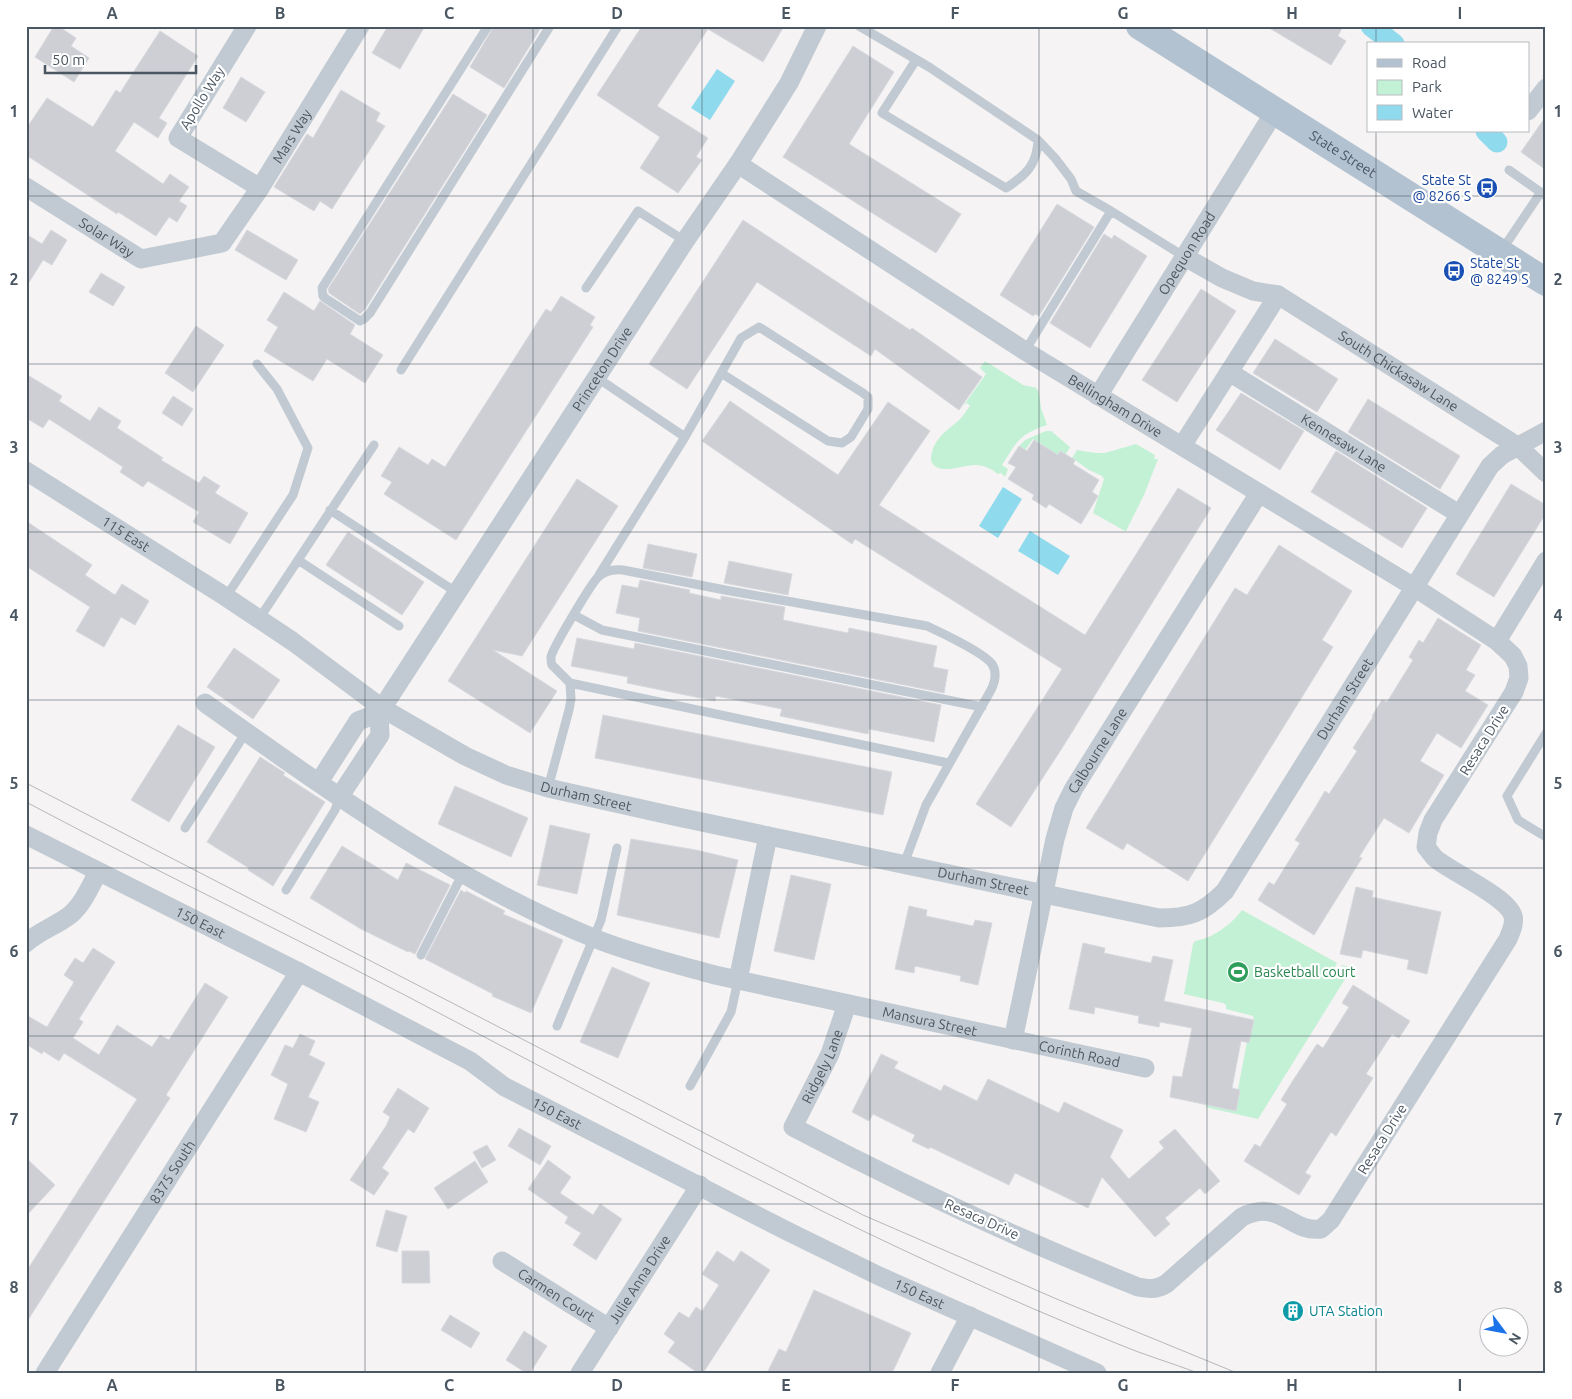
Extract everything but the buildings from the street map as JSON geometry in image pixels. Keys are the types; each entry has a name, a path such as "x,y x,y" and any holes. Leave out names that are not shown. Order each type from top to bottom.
{"main road":[{"name":"State Street","path":"1140,26 1546,282"}],"street":[{"name":"Apollo Way","path":"247,26 178,138 260,188"},
{"name":"Mars Way","path":"222,243 260,188 360,26"},
{"name":"Princeton Drive","path":"381,711 456,592 685,240 738,164 789,83 817,26"},
{"path":"1530,108 1546,88"},
{"name":"Opequon Road","path":"1098,396 1275,111"},
{"name":"Bellingham Drive","path":"738,164 1025,351 1414,587 1496,641"},
{"name":"Solar Way","path":"26,187 140,259 222,243"},
{"path":"1182,446 1278,295 1253,291 1222,278 1185,257"},
{"name":"South Chickasaw Lane","path":"1278,295 1518,447"},
{"name":"Kennesaw Lane","path":"1229,372 1459,514"},
{"name":"Durham Street","path":"226,596 292,641 381,711 465,756 506,774 548,788 768,836 1159,918 1177,918 1197,913 1212,903 1225,890 1490,466 1502,455 1546,431"},
{"path":"1518,447 1546,473"},
{"name":"115 East","path":"26,471 226,596"},
{"name":"Calbourne Lane","path":"1013,1040 1055,839 1064,808 1074,788 1258,493"},
{"path":"1496,641 1546,561"},
{"name":"Resaca Drive","path":"793,1127 940,1200 1072,1260 1138,1287 1148,1289 1158,1289 1166,1284 1242,1217 1252,1212 1272,1212 1307,1229 1321,1229 1327,1225 1493,964 1513,928 1514,917 1506,906 1497,898 1435,858 1426,847 1428,833 1433,820 1514,692 1519,678 1518,666 1513,656 1496,641"},
{"name":"Mansura Street","path":"206,703 407,841 462,873 528,907 595,938 656,958 738,980 1013,1040"},
{"path":"319,782 358,721 381,711 380,735 340,796"},
{"name":"150 East","path":"26,835 299,972 470,1061 505,1087 825,1250 1097,1373"},
{"path":"738,980 768,836"},
{"path":"26,943 34,936 68,917 78,908 98,872"},
{"name":"8375 South","path":"45,1373 299,972"},
{"name":"Ridgely Lane","path":"793,1127 830,1054 847,1004"},
{"name":"Corinth Road","path":"1013,1040 1145,1068"},
{"name":"Julie Anna Drive","path":"580,1373 700,1186"},
{"name":"Carmen Court","path":"502,1261 608,1328"},
{"path":"940,1373 970,1316"}],"lane":[{"path":"488,26 322,288 325,298 360,320 370,313 550,26"},
{"path":"401,370 618,26"},
{"path":"859,26 929,67 1038,140 1071,179 1076,191 1185,257"},
{"path":"916,60 882,112 1006,188 1026,173 1036,157 1038,140"},
{"path":"1500,253 1543,194 1509,170"},
{"path":"586,288 638,211 685,240"},
{"path":"1025,351 1111,211"},
{"path":"721,373 828,441 836,444 842,444 851,436 868,409 868,397 863,393 759,327 742,338 721,373 685,437 574,615 551,656 552,665 570,683 948,764"},
{"path":"226,596 294,495 308,448 277,390 256,364"},
{"path":"596,377 685,437"},
{"path":"259,619 374,445"},
{"path":"330,510 456,592"},
{"path":"298,560 399,626"},
{"path":"598,578 613,569 624,570 927,626 954,639 992,663 995,680 982,707 926,805 904,864"},
{"path":"574,615 602,630 982,707"},
{"path":"548,788 569,710 571,699 570,683"},
{"path":"185,828 246,732"},
{"path":"1546,734 1507,796 1518,820 1546,837"},
{"path":"286,890 335,810 340,796"},
{"path":"557,1026 595,938 618,848"},
{"path":"421,955 462,873"},
{"path":"690,1086 731,1012 738,980"}],"green space":[{"path":"985,361 1023,385 1036,388 1039,392 1041,408 1047,425 1020,439 1002,465 1008,469 1005,477 1001,473 998,474 982,466 971,465 945,469 934,466 931,461 933,448 939,438 959,420 970,406 967,403 964,405 986,374 980,368"},
{"path":"1046,431 1051,431 1070,447 1066,454 1060,451 1058,455 1033,439 1025,450 1019,446 1025,440"},
{"path":"1136,444 1155,455 1154,459 1158,459 1144,495 1125,531 1093,513 1104,479 1072,458 1077,450 1105,453"},
{"path":"1242,910 1337,963 1333,971 1337,974 1340,974 1342,965 1355,969 1345,979 1258,1119 1205,1107 1206,1105 1236,1111 1240,1090 1238,1089 1247,1042 1249,1042 1254,1020 1253,1016 1226,1009 1226,1005 1223,1003 1184,994 1195,941 1221,930 1233,921"}],"water":[{"path":"717,69 735,81 710,120 691,108"},
{"path":"1003,487 1022,499 998,538 979,526"},
{"path":"1030,531 1070,556 1058,575 1018,551"}],"waterway":[{"path":"1371,26 1391,42"},
{"path":"1487,132 1497,142"}],"tram line":[{"path":"26,783 863,1215 1059,1300 1237,1373"},
{"path":"26,802 404,995 702,1151 866,1233 1033,1309 1128,1348 1198,1373"}],"place":[{"name":"State St @ 8266 S","path":"1487,188"},
{"name":"State St @ 8249 S","path":"1454,271"},
{"name":"Basketball court","path":"1238,972"},
{"name":"UTA Station","path":"1293,1311"}]}
